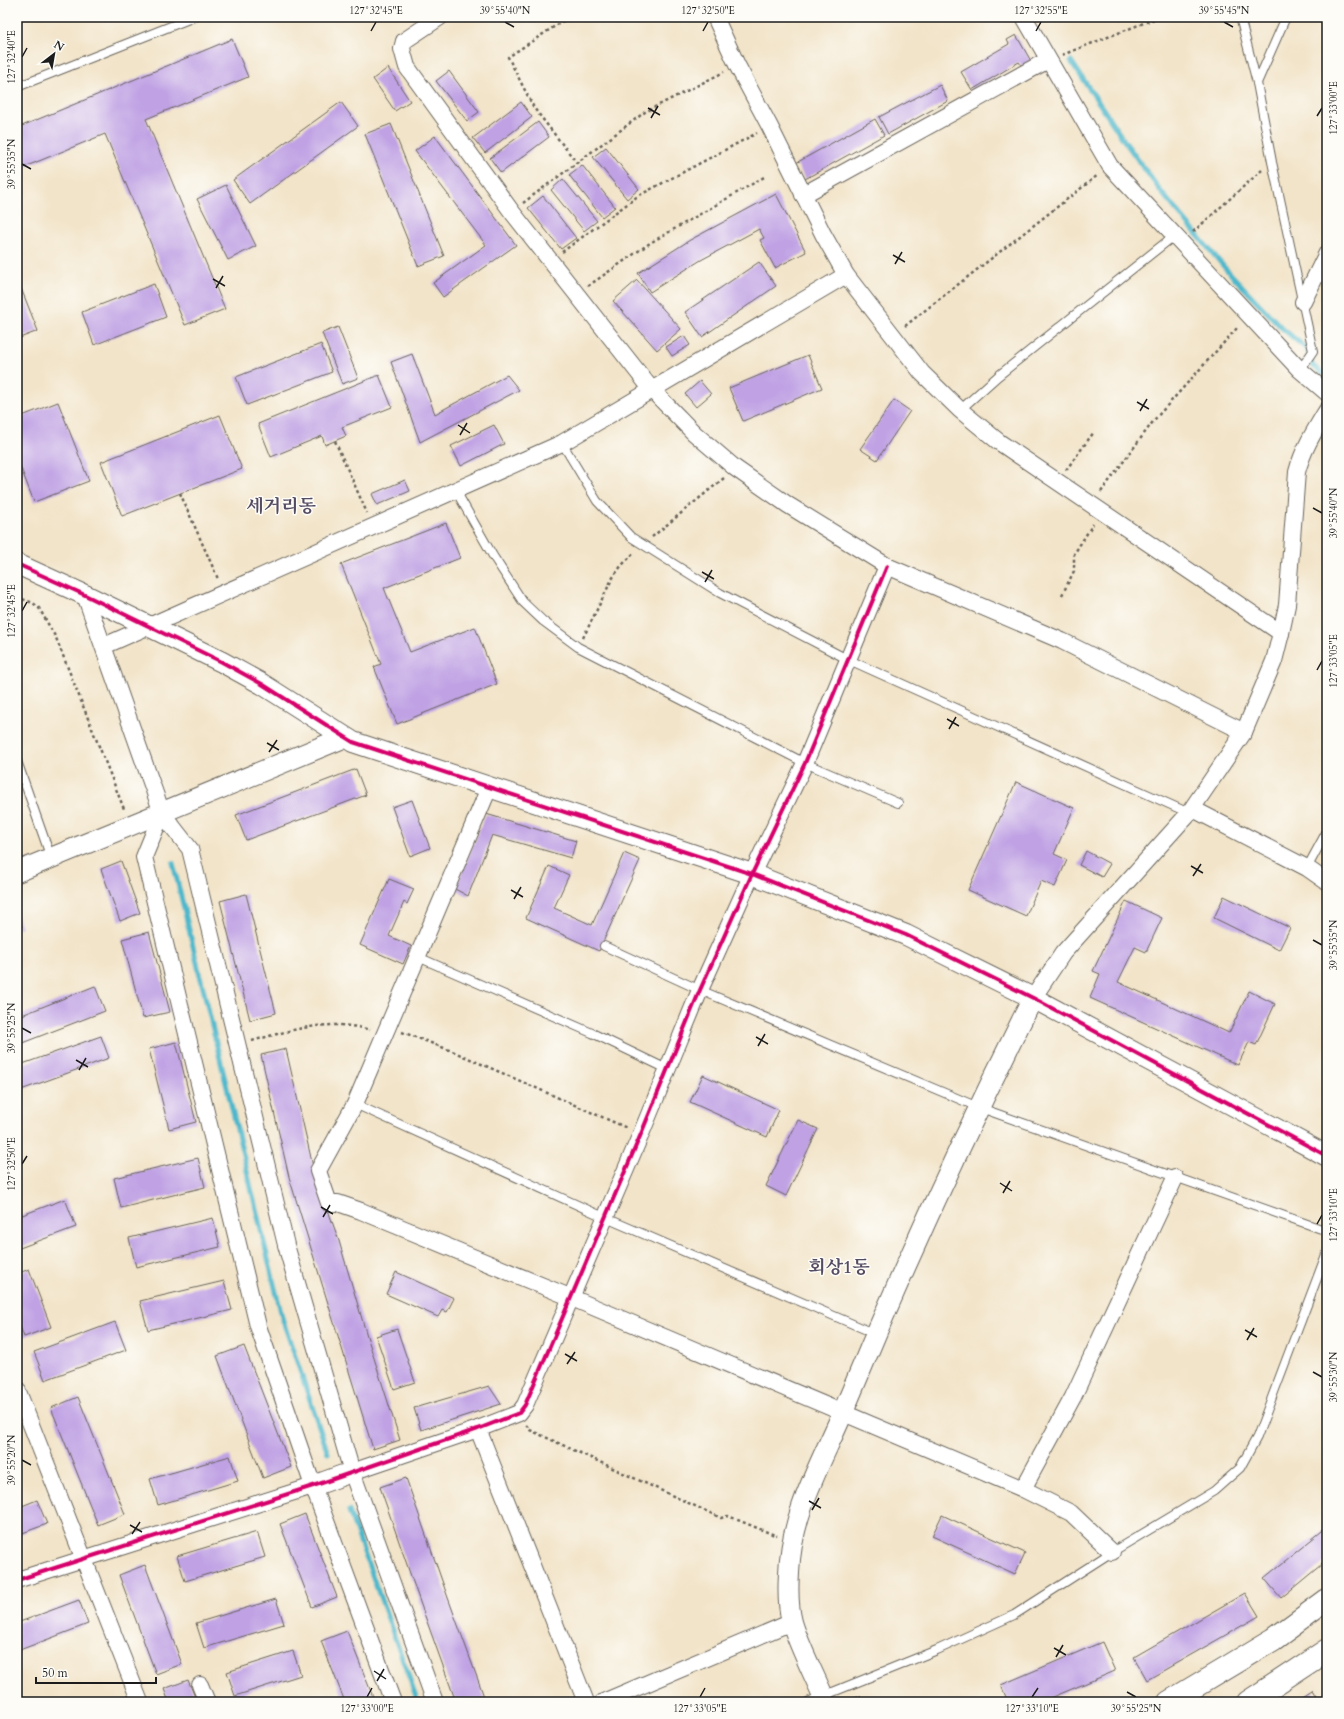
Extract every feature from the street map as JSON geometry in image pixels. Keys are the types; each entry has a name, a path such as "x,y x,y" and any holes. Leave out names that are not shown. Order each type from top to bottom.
{"main road":[{"path":"1169,1702 1274,1639 1327,1600"},
{"path":"1248,1702 1327,1650"}],"street":[{"path":"440,17 404,42 402,49 403,58 407,67 550,262 652,390 694,433 735,468 788,505 887,566 1062,641 1244,732"},
{"path":"1024,17 1110,166 1300,370 1327,393"},
{"path":"718,18 737,65 846,275 922,373 960,410 999,442 1281,633"},
{"path":"804,195 1048,60"},
{"path":"1303,302 1327,253"},
{"path":"104,646 147,625 373,527 562,442 846,275"},
{"path":"816,1699 792,1622 789,1596 792,1542 805,1494 843,1412 876,1334 978,1107 1033,998 1063,953 1191,811 1244,732 1274,661 1287,604 1297,472 1306,445 1327,410"},
{"path":"17,564 86,595 256,680 343,738 489,788 752,874 906,935 1033,998 1327,1156"},
{"path":"17,1580 84,1557 313,1486 478,1429 519,1413 529,1397 572,1298 700,990 752,874 805,763 887,566"},
{"path":"86,595 162,813 190,849 286,1245 347,1474 435,1702"},
{"path":"17,872 343,738"},
{"path":"489,788 355,1104 318,1171 329,1203 338,1203 361,1211 572,1298 1023,1489 1071,1513 1112,1552"},
{"path":"1191,811 1306,868 1327,882"},
{"path":"162,813 144,857 258,1326 313,1486 393,1702"},
{"path":"1023,1489 1073,1397 1175,1178"},
{"path":"17,1388 140,1702"},
{"path":"478,1429 586,1702"},
{"path":"603,1702 792,1622"},
{"path":"200,1685 207,1702"}],"lane":[{"path":"17,87 194,17"},
{"path":"1240,17 1257,83 1272,162 1313,351 1300,370"},
{"path":"1257,83 1286,17"},
{"path":"960,410 998,376 1178,238"},
{"path":"562,442 597,501 631,537 720,593 847,659 1191,811"},
{"path":"456,490 493,556 523,602 543,621 578,647 805,763 898,803"},
{"path":"17,761 51,859"},
{"path":"1306,868 1327,832"},
{"path":"604,946 700,990 978,1107 1327,1231"},
{"path":"418,957 592,1032 667,1069"},
{"path":"355,1104 606,1218 876,1334"},
{"path":"816,1699 938,1650 1014,1615 1112,1552 1214,1491 1240,1468 1257,1437 1327,1252"}],"path":[{"path":"569,17 508,57 534,108 577,163"},
{"path":"1048,60 1159,17"},
{"path":"512,212 645,112 737,65"},
{"path":"550,262 638,196 770,127"},
{"path":"1178,238 1272,162"},
{"path":"892,336 1110,166"},
{"path":"576,294 650,243 766,176"},
{"path":"1062,595 1074,571 1074,554 1097,507 1155,420 1249,315"},
{"path":"1058,482 1094,432"},
{"path":"335,441 373,527"},
{"path":"180,493 224,592"},
{"path":"17,597 33,603 39,608 56,638 130,826"},
{"path":"238,1045 290,1030 334,1024 386,1031 452,1051 641,1134"},
{"path":"519,1413 530,1430 721,1518 728,1516 792,1542"}],"building":[{"path":"1016,35 1031,61 1022,66 1019,62 972,90 961,72 1009,44 1007,40"},
{"path":"232,39 248,77 146,119 225,309 185,325 105,134 17,170 17,128"},
{"path":"388,68 410,101 395,111 373,79"},
{"path":"449,71 479,112 467,121 436,81"},
{"path":"940,85 948,101 888,134 879,117"},
{"path":"341,102 358,126 250,204 233,180"},
{"path":"521,102 532,117 485,153 473,138"},
{"path":"875,119 884,135 805,179 796,163"},
{"path":"538,122 549,137 501,173 490,158"},
{"path":"391,124 444,256 418,266 365,134"},
{"path":"435,136 516,245 443,297 433,283 486,245 415,151"},
{"path":"606,147 639,189 627,199 593,157"},
{"path":"582,165 615,207 602,217 569,175"},
{"path":"563,179 597,221 584,231 551,190"},
{"path":"226,185 256,246 228,260 197,199"},
{"path":"776,194 806,252 775,268 760,240 764,238 759,229 701,260 650,292 638,273 690,240"},
{"path":"543,196 576,238 561,249 528,208"},
{"path":"759,262 776,286 702,337 685,312"},
{"path":"17,278 38,331 17,339"},
{"path":"637,280 681,329 657,350 613,301"},
{"path":"154,284 166,317 94,345 82,312"},
{"path":"338,327 358,378 342,384 322,333"},
{"path":"684,336 690,345 672,356 666,347"},
{"path":"321,344 332,372 247,405 236,377"},
{"path":"412,354 435,414 507,375 519,390 420,442 391,362"},
{"path":"808,355 822,388 743,421 729,388"},
{"path":"379,375 392,407 342,427 346,436 325,445 322,436 271,457 258,424"},
{"path":"700,381 711,394 696,407 685,394"},
{"path":"894,400 910,411 877,460 860,449"},
{"path":"58,402 89,481 34,502 17,458 17,418"},
{"path":"220,415 242,469 122,516 101,462"},
{"path":"494,425 504,444 461,466 451,446"},
{"path":"405,480 410,491 377,505 372,494"},
{"path":"446,523 460,558 384,588 410,652 475,627 497,684 397,724 374,667 381,664 341,564"},
{"path":"356,769 366,795 246,840 236,815"},
{"path":"1016,782 1074,808 1054,854 1067,860 1055,887 1041,881 1026,916 968,890"},
{"path":"412,800 430,848 410,856 392,807"},
{"path":"486,814 576,841 571,858 492,835 468,896 455,889"},
{"path":"1086,851 1110,864 1102,877 1079,865"},
{"path":"624,853 640,860 599,951 526,918 549,866 569,875 554,908 592,925"},
{"path":"121,861 140,913 120,921 101,869"},
{"path":"389,879 414,889 407,904 404,902 389,936 411,946 403,964 360,945"},
{"path":"246,894 276,1013 250,1020 220,901"},
{"path":"1224,896 1290,928 1279,950 1214,918"},
{"path":"1126,901 1162,918 1146,952 1135,947 1118,982 1229,1033 1249,991 1275,1004 1256,1045 1249,1042 1238,1065 1090,998 1100,974 1093,971"},
{"path":"17,914 22,927 17,929"},
{"path":"149,932 170,1012 143,1018 122,939"},
{"path":"95,986 105,1011 17,1045 17,1017"},
{"path":"101,1036 109,1058 21,1090 17,1078 17,1066"},
{"path":"176,1042 196,1122 169,1129 149,1049"},
{"path":"286,1049 314,1171 339,1241 400,1440 373,1449 289,1177 261,1055"},
{"path":"703,1075 779,1110 767,1137 690,1102"},
{"path":"798,1120 818,1129 786,1196 766,1186"},
{"path":"198,1158 205,1187 121,1208 114,1178"},
{"path":"65,1199 76,1227 17,1249 17,1217"},
{"path":"213,1218 220,1247 136,1267 129,1238"},
{"path":"29,1269 51,1327 24,1337 17,1318 17,1274"},
{"path":"396,1272 454,1298 447,1312 442,1310 438,1317 386,1294"},
{"path":"224,1281 232,1310 148,1330 140,1301"},
{"path":"115,1322 126,1350 45,1380 34,1352"},
{"path":"397,1329 415,1382 394,1389 376,1336"},
{"path":"244,1346 291,1467 263,1478 217,1356"},
{"path":"489,1386 501,1404 421,1430 414,1408"},
{"path":"78,1397 125,1514 98,1525 51,1408"},
{"path":"230,1456 238,1481 158,1505 150,1479"},
{"path":"406,1478 486,1702 456,1702 421,1605 380,1487"},
{"path":"37,1500 47,1524 17,1535 17,1508"},
{"path":"305,1514 337,1597 312,1607 280,1524"},
{"path":"942,1515 1025,1553 1015,1574 932,1536"},
{"path":"1327,1527 1327,1560 1281,1598 1264,1578"},
{"path":"257,1532 265,1557 185,1581 177,1556"},
{"path":"145,1565 182,1664 156,1674 119,1575"},
{"path":"1245,1593 1259,1616 1147,1680 1134,1657"},
{"path":"276,1599 284,1624 204,1648 196,1623"},
{"path":"79,1600 88,1624 17,1651 17,1623"},
{"path":"347,1631 375,1702 345,1702 321,1641"},
{"path":"1102,1642 1115,1671 1041,1702 1008,1702 1001,1685"},
{"path":"293,1651 301,1675 235,1696 227,1672"},
{"path":"188,1680 197,1702 169,1702 164,1689"},
{"path":"1312,1691 1319,1702 1295,1702"},
{"path":"860,1696 862,1702 844,1702"}],"waterway":[{"path":"1071,61 1125,142 1162,193 1225,268 1283,329 1307,349 1313,366 1327,376"},
{"path":"173,863 283,1321 328,1453"},
{"path":"349,1511 418,1702"}],"cycle path":[{"path":"17,564 85,595 222,662 262,684 353,742 752,874 906,935 1033,998 1327,1156"},
{"path":"17,1580 313,1486 478,1429 519,1413 525,1405 641,1134 700,990 752,874 805,763 887,566"}],"district":[{"name":"세거리동","path":"281,506"},
{"name":"회상1동","path":"839,1267"}]}
